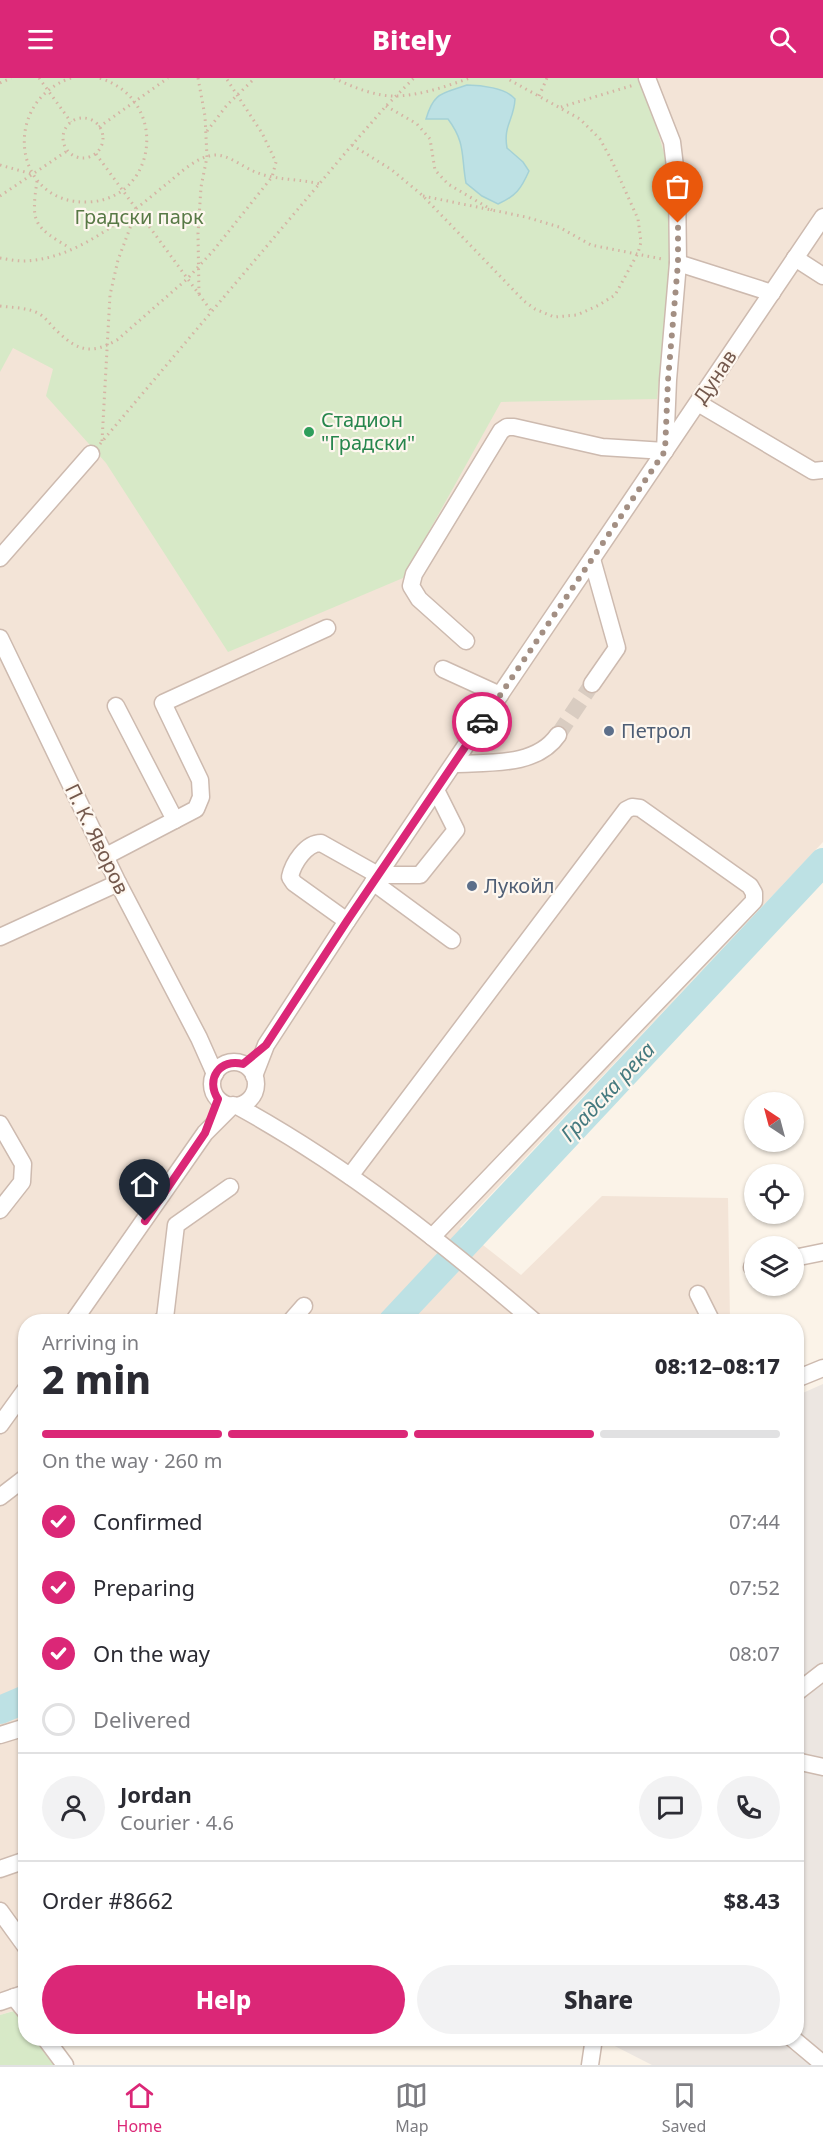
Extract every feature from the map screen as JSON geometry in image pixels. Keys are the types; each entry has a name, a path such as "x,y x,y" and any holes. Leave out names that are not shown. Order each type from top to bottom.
{"street":[{"path":"466,641 418,599 411,586 414,574 501,431 507,427 514,427 602,447 665,451 668,380 678,263 677,183 672,142 649,79"},
{"name":"Дунав","path":"235,1070 266,1045 347,921 823,217"},
{"path":"795,258 823,276"},
{"path":"678,263 772,293"},
{"path":"698,403 813,471 823,470"},
{"path":"0,558 97,448"},
{"path":"592,559 617,648 592,684"},
{"path":"106,856 196,810 201,797 200,780 163,703 327,628"},
{"name":"П. К. Яворов","path":"0,638 118,883 199,1038 235,1070"},
{"path":"443,669 500,695"},
{"path":"116,706 175,820"},
{"path":"453,764 521,760 551,746 558,735"},
{"path":"376,879 420,875 456,830 436,790"},
{"path":"350,1176 626,810 633,807 640,808 750,886 754,892 754,901 432,1237"},
{"path":"347,921 294,883 290,877 291,871 313,843 321,843 376,879 452,940"},
{"path":"0,936 118,883"},
{"path":"79,1314 205,1133 229,1103 250,1099 254,1094 256,1087 235,1070 212,1087 229,1103 285,1132 350,1176 475,1269 525,1314"},
{"path":"254,1094 285,1132"},
{"path":"0,1124 24,1164 22,1182 0,1210"},
{"path":"165,1314 176,1225 230,1187"},
{"path":"153,1210 176,1225"},
{"path":"804,1256 823,1252"},
{"path":"698,1294 708,1314"},
{"path":"297,1314 304,1306"},
{"path":"804,1376 823,1368"},
{"path":"0,1425 18,1409"},
{"path":"0,1497 18,1483"},
{"path":"804,1687 823,1672"},
{"path":"0,1736 18,1730"},
{"path":"804,1763 823,1767"},
{"path":"0,1869 18,1863"},
{"path":"0,1911 18,1936"},
{"path":"51,2046 65,2065"},
{"path":"590,2065 593,2046"},
{"path":"802,2046 823,2064"}],"path":[{"path":"0,83 11,78"},
{"path":"39,78 71,122"},
{"path":"71,78 47,89 36,100 27,113 22,128 22,144 25,160 32,174 43,187 57,196 73,201 90,202 107,198 122,190 136,176 145,158 148,139 145,119 135,101 114,83 99,78"},
{"path":"99,127 168,78"},
{"path":"198,78 206,116 207,157 201,187 200,295"},
{"path":"0,306 28,309 43,316 76,347 90,350 107,346 117,340 188,279 272,177 276,162 262,133 226,78"},
{"path":"206,132 237,94 255,78"},
{"path":"334,78 357,87 396,96 434,90 470,78"},
{"path":"97,448 352,145 414,78"},
{"path":"352,145 392,170 422,195 524,301 554,317 577,315 615,295 638,253 641,242 638,219 600,139 561,107 506,78"},
{"path":"539,96 547,78"},
{"path":"561,107 649,79"},
{"path":"386,106 417,124 430,139 435,170 448,184 495,212"},
{"path":"83,118 95,122 99,127 103,138 96,154 77,158 67,151 63,139 64,132 71,122 83,118"},
{"path":"0,196 67,151"},
{"path":"96,154 212,312"},
{"path":"0,258 22,261 54,256 70,249 108,230 185,170 207,157 218,155 282,180 302,179 320,184"},
{"path":"0,165 32,174"},
{"path":"37,181 34,201 35,220 48,235 70,249"},
{"path":"422,195 526,217 559,227 591,244 678,263"},
{"path":"97,448 110,295 116,268 136,210"}],"shaded area":[{"path":"0,78 823,78 823,842 460,1227 521,1275 602,1196 728,1198 730,1314 18,1314 18,2009 0,2015"},
{"path":"823,1384 823,2065 652,2065 615,2046 804,2046 804,1392"}],"green space":[{"name":"Градски парк","path":"0,78 638,78 649,101 666,160 670,268 657,399 501,402 403,578 228,652 106,463 46,396 53,369 13,348 0,372"},
{"path":"17,2010 18,2046 42,2046 57,2065 0,2065 0,2015"}],"water":[{"path":"467,85 500,90 515,99 506,134 507,148 523,162 529,171 517,191 498,204 482,196 466,183 458,135 448,119 426,119 436,98"}],"waterway":[{"name":"Градска река","path":"399,1314 823,862"},
{"name":"Градска река","path":"0,1710 18,1702"}],"tunnel":[{"path":"558,735 592,684"}],"way so far":[{"path":"482,722 665,451 668,380 678,263 678,223"}],"place":[{"name":"Стадион \"Градски\"","path":"309,432"},
{"name":"Петрол","path":"609,731"},
{"name":"Лукойл","path":"472,886"}],"route":[{"path":"145,1221 205,1133 218,1099 212,1087 218,1069 230,1063 243,1064 266,1045 482,722"}]}
